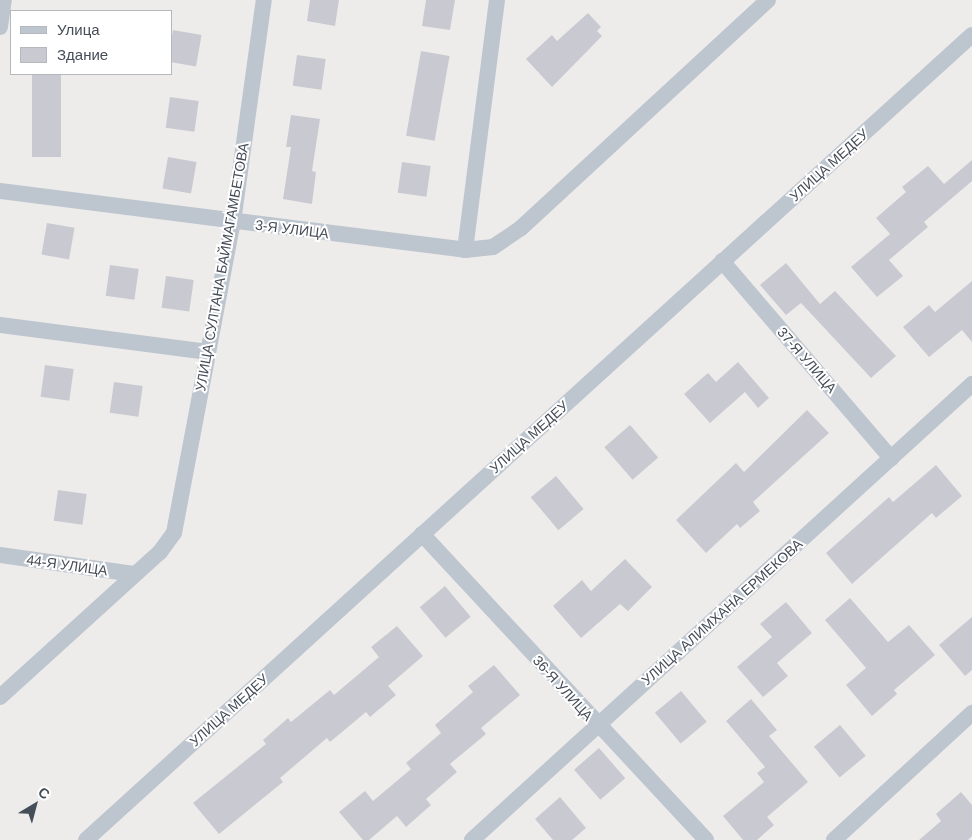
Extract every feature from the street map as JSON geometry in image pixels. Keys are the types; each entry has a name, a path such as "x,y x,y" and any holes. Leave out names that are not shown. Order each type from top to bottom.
{"street":[{"path":"0,27 4,0"},
{"name":"УЛИЦА СУЛТАНА БАЙМАГАМБЕТОВА","path":"134,574 160,552 174,533 233,222 264,0"},
{"path":"497,0 465,250 494,247 521,228 768,0"},
{"name":"УЛИЦА МЕДЕУ","path":"86,840 972,34"},
{"name":"3-Я УЛИЦА","path":"0,191 465,250"},
{"name":"37-Я УЛИЦА","path":"722,262 891,458"},
{"path":"0,325 208,352"},
{"name":"УЛИЦА АЛИМХАНА ЕРМЕКОВА","path":"472,840 972,384"},
{"name":"36-Я УЛИЦА","path":"422,534 598,726 706,840"},
{"name":"44-Я УЛИЦА","path":"0,555 134,574"},
{"path":"0,697 134,574"},
{"path":"834,840 972,713"}],"building":[{"path":"310,0 339,0 335,26 307,21"},
{"path":"426,0 455,0 450,30 422,26"},
{"path":"588,13 601,27 597,31 602,36 552,87 526,59 552,35 557,41"},
{"path":"173,30 202,35 196,67 172,62"},
{"path":"421,51 450,56 435,141 406,136"},
{"path":"297,55 326,59 321,90 293,86"},
{"path":"32,75 61,75 61,157 32,157"},
{"path":"170,97 199,101 194,132 166,128"},
{"path":"291,115 320,119 312,171 316,172 312,204 283,199 291,147 286,147"},
{"path":"168,157 197,162 191,194 162,189"},
{"path":"972,160 972,181 924,222 928,227 889,260 903,276 877,297 851,267 890,234 876,218 906,192 902,187 928,166 944,184"},
{"path":"402,162 431,166 426,197 398,193"},
{"path":"47,223 75,228 69,259 41,255"},
{"path":"786,263 820,304 835,291 896,356 871,378 801,303 786,315 760,285"},
{"path":"110,265 139,269 134,300 106,296"},
{"path":"166,276 194,280 189,312 162,308"},
{"path":"972,281 972,342 962,330 929,357 903,327 929,305 935,312"},
{"path":"738,362 769,398 758,408 745,392 710,423 684,394 708,373 716,382"},
{"path":"45,365 74,369 69,401 41,397"},
{"path":"114,382 143,386 138,417 110,413"},
{"path":"807,410 829,433 753,502 760,511 740,528 737,524 706,553 676,520 736,463 744,472"},
{"path":"630,425 658,457 633,480 604,447"},
{"path":"936,465 962,496 936,518 932,513 852,584 826,553 889,497 893,502"},
{"path":"556,476 584,509 558,530 531,497"},
{"path":"58,490 87,494 82,525 54,521"},
{"path":"625,559 652,587 628,611 620,604 581,638 553,606 582,580 591,591"},
{"path":"445,586 471,617 445,638 420,607"},
{"path":"850,598 888,642 909,625 935,655 894,690 897,694 872,716 846,685 866,668 825,620"},
{"path":"786,602 812,633 777,663 788,676 763,697 737,667 772,637 760,624"},
{"path":"972,617 972,670 965,676 939,645"},
{"path":"397,626 423,656 388,686 396,695 370,717 366,712 330,742 327,738 280,778 283,782 219,834 193,803 266,744 263,740 288,718 291,722 330,690 334,695 379,657 371,647"},
{"path":"494,665 520,695 481,728 486,734 450,764 457,772 426,799 431,805 406,827 397,816 369,840 363,840 339,812 365,791 373,801 411,769 406,763 441,733 435,725 473,692 468,686"},
{"path":"681,691 707,722 681,743 655,713"},
{"path":"751,699 777,730 769,736 808,782 767,817 774,825 757,840 743,840 723,816 764,782 757,773 765,767 726,721"},
{"path":"840,725 866,756 840,777 814,747"},
{"path":"599,748 625,778 600,800 574,770"},
{"path":"961,792 972,805 972,836 968,840 919,840 941,821 936,814"},
{"path":"560,797 586,828 572,840 553,840 535,819"}]}
